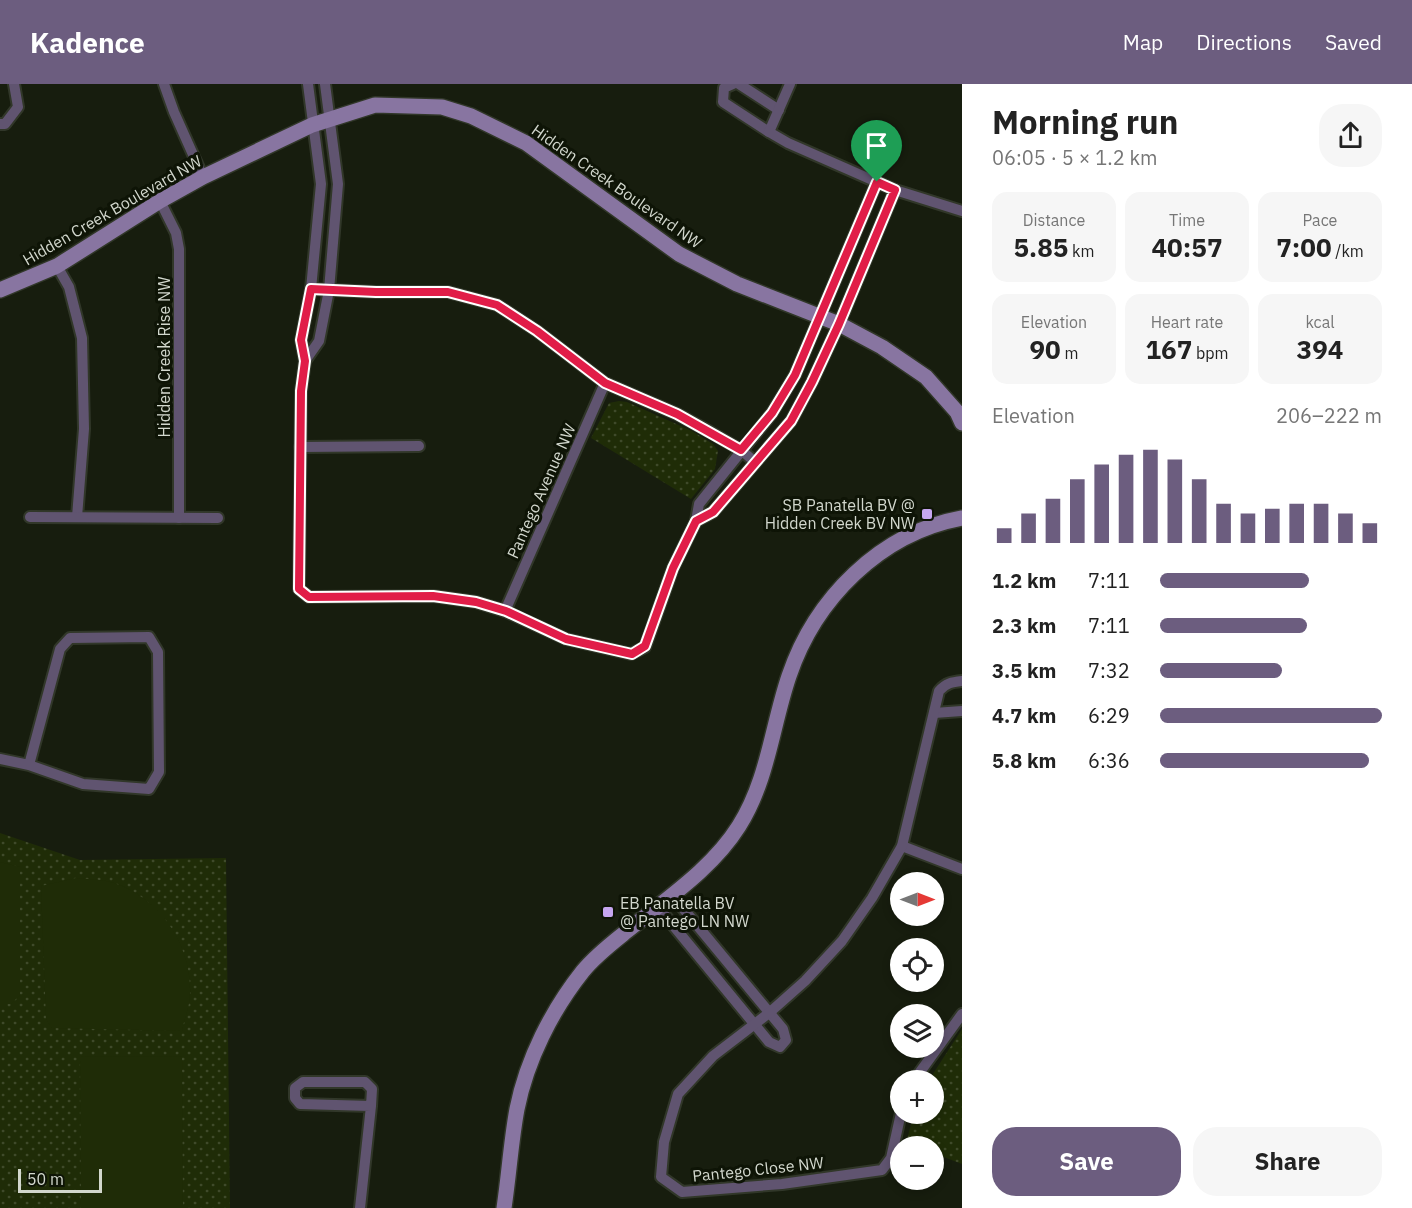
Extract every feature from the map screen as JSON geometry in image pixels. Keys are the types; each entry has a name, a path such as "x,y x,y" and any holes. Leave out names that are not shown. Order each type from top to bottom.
{"street":[{"path":"0,124 5,124 18,107 14,84"},
{"path":"164,84 203,177"},
{"path":"308,84 321,184 311,289 301,340 305,361 301,391 299,589 309,597 433,596 476,602 506,611 566,639 632,654 645,646 673,568 696,521 699,504 772,413 789,384 820,316 886,186"},
{"path":"305,361 319,341 329,290 338,184 325,84"},
{"path":"732,84 724,88 723,102 788,143 886,186 962,211"},
{"path":"739,84 779,110"},
{"path":"769,132 790,84"},
{"name":"Hidden Creek Boulevard NW","path":"0,290 57,266 160,201 203,177 312,125 375,105 442,107 471,116 526,143 679,254 737,284 839,324 882,347 926,377 960,414"},
{"path":"696,521 713,512 791,421 839,324 886,186"},
{"name":"Hidden Creek Rise NW","path":"160,201 176,233 179,249 179,518"},
{"path":"57,266 69,287 82,338 84,429 77,517"},
{"path":"311,289 448,292 497,305 537,331 605,383 677,414 741,450 755,462"},
{"name":"Pantego Avenue NW","path":"506,611 605,383"},
{"path":"300,447 418,446"},
{"path":"30,518 218,518"},
{"path":"504,1208 517,1108 531,1060 552,1017 584,970 625,932 658,907 711,860 739,826 757,792 789,676 811,626 842,584 873,558 915,533 948,520 962,518"},
{"path":"0,759 29,765 83,784 149,789 159,772 158,652 149,637 70,638 60,649 29,765"},
{"name":"Pantego Close NW","path":"899,1124 891,1158 882,1170 782,1184 682,1192 661,1177 664,1142 678,1094 713,1056 756,1024 804,981 842,941 872,898 902,846 939,691 951,682 962,681"},
{"path":"934,713 962,711"},
{"path":"902,846 962,869"},
{"path":"658,907 769,1042 780,1047 786,1040 783,1029 672,895"},
{"path":"921,1070 962,1014"},
{"path":"360,1208 371,1106 372,1089 365,1082 303,1082 295,1088 295,1098 300,1104 371,1106"}],"green space":[{"path":"627,402 692,431 713,444 718,451 715,469 691,499 591,438 609,403"},
{"path":"0,833 80,860 226,858 230,1208 0,1208"},
{"path":"0,862 20,867 20,995 11,1004 0,1004"},
{"path":"76,878 114,883 131,890 159,912 170,926 179,941 189,976 190,999 182,1031 52,1028 46,1019 41,886"},
{"path":"962,1029 962,1164 944,1157 944,1136 908,1136 911,1124 944,1124 944,1070 935,1070"},
{"path":"182,1056 183,1208 81,1208 80,1057"}],"place":[{"name":"SB Panatella BV @ Hidden Creek BV NW","path":"927,514"},
{"name":"EB Panatella BV @ Pantego LN NW","path":"608,912"}],"route":[{"path":"877,182 895,190 812,382 791,421 713,512 696,521 673,568 645,646 632,654 566,639 506,611 476,602 433,596 309,597 299,589 301,391 305,361 301,340 311,289 448,292 497,305 537,331 605,383 677,414 741,450 772,413 795,375 877,182"}]}
